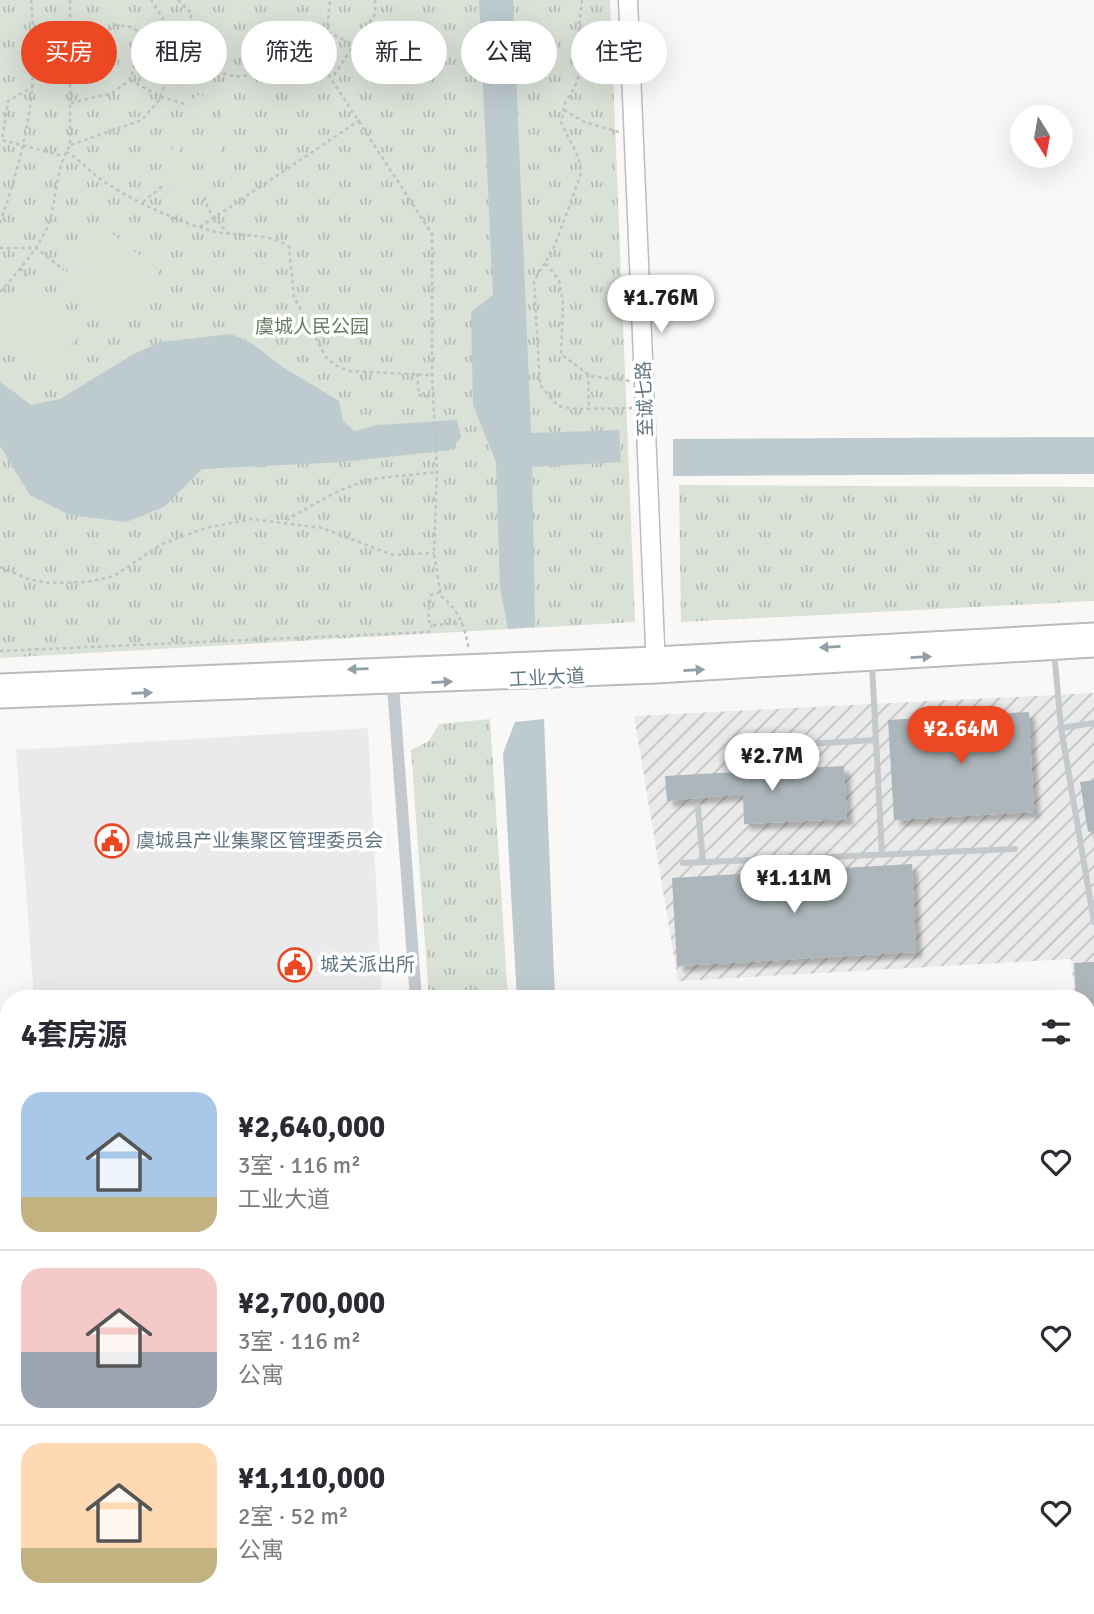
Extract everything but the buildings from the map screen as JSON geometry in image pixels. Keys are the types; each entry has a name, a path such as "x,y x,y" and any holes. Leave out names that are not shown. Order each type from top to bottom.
{"main road":[{"name":"至诚七路","path":"628,0 656,665"},
{"path":"1053,642 1094,633"},
{"name":"工业大道","path":"0,698 393,685 656,665 1053,642 1094,647"},
{"path":"0,684 472,665 656,665"}],"street":[{"path":"393,685 415,990"}],"lane":[{"path":"1053,642 1061,728 1094,922"},
{"path":"871,653 882,855"},
{"path":"1061,728 1094,723"},
{"path":"751,747 876,740"},
{"path":"698,807 703,862"},
{"path":"683,863 1015,849"}],"path":[{"path":"0,223 24,145 34,86 30,0"},
{"path":"70,0 70,21"},
{"path":"151,0 163,18 161,21"},
{"path":"178,0 192,14 190,21"},
{"path":"329,21 330,0"},
{"path":"371,21 375,14 375,0"},
{"path":"582,0 579,27 581,69 561,122 579,159 581,174 555,246 534,281 540,385 558,406 645,408"},
{"path":"337,71 351,53"},
{"path":"71,103 112,93 130,80 161,97 185,104"},
{"path":"337,83 432,234 432,375 437,472 434,553 440,592 455,608 463,623 472,665"},
{"path":"0,292 36,248 49,221 63,156 70,146 71,84"},
{"path":"70,146 142,120 161,97 166,84"},
{"path":"34,86 8,101 2,140 63,156"},
{"path":"564,110 584,122 610,131 634,134"},
{"path":"199,227 360,120"},
{"path":"66,152 82,160 102,179 199,227 228,234 277,238 289,247 294,297 320,347 335,365 349,371 432,375"},
{"path":"144,202 164,185"},
{"path":"204,197 209,210 228,234"},
{"path":"0,248 36,248 64,270"},
{"path":"545,262 559,281 563,303 561,354 588,374 644,383"},
{"path":"20,268 29,279"},
{"path":"417,374 419,395 433,397"},
{"path":"588,374 589,408"},
{"path":"284,521 338,491 371,479 437,472"},
{"path":"0,567 28,579 48,583 88,582 114,576 162,544 206,528 252,519 322,528 393,555 434,553"},
{"path":"432,625 428,620 428,604 431,595 440,592"},
{"path":"432,625 463,623"},
{"path":"0,651 428,632 432,625"}],"shaded area":[{"path":"479,0 513,0 514,21 480,21"},
{"path":"483,84 516,84 531,433 619,430 621,462 532,467 535,627 508,629 500,587 496,462 473,405 471,312 493,295"},
{"path":"231,334 253,344 281,366 339,401 343,421 354,431 378,425 457,420 461,437 451,450 342,462 202,469 164,507 126,522 70,515 30,495 0,446 0,382 31,405 60,399 132,355 160,342"},
{"path":"1094,437 1094,474 673,476 673,439"},
{"path":"1094,693 1094,990 1074,990 1071,959 678,981 634,716"},
{"path":"544,719 555,990 516,990 503,753 515,722"},
{"path":"368,728 382,990 33,990 16,750"}],"green space":[{"name":"虞城人民公园","path":"0,0 610,0 611,21 571,21 571,84 613,84 635,622 0,658"},
{"path":"195,95 219,97 228,105 231,102 239,104 203,195 195,190 177,191 163,177 163,170","holes":["207,105 220,109 222,122 201,177 194,182 182,182 173,172 174,165 198,109"]},
{"path":"104,227 159,271 120,320 64,275"},
{"path":"31,282 86,326 47,374 0,337 0,320"},
{"path":"679,485 1094,487 1094,601 681,622"},
{"path":"490,719 507,990 428,990 411,750 429,741 439,724"}],"place":[{"name":"虞城县产业集聚区管理委员会","path":"112,841"},
{"name":"城关派出所","path":"295,965"}]}
